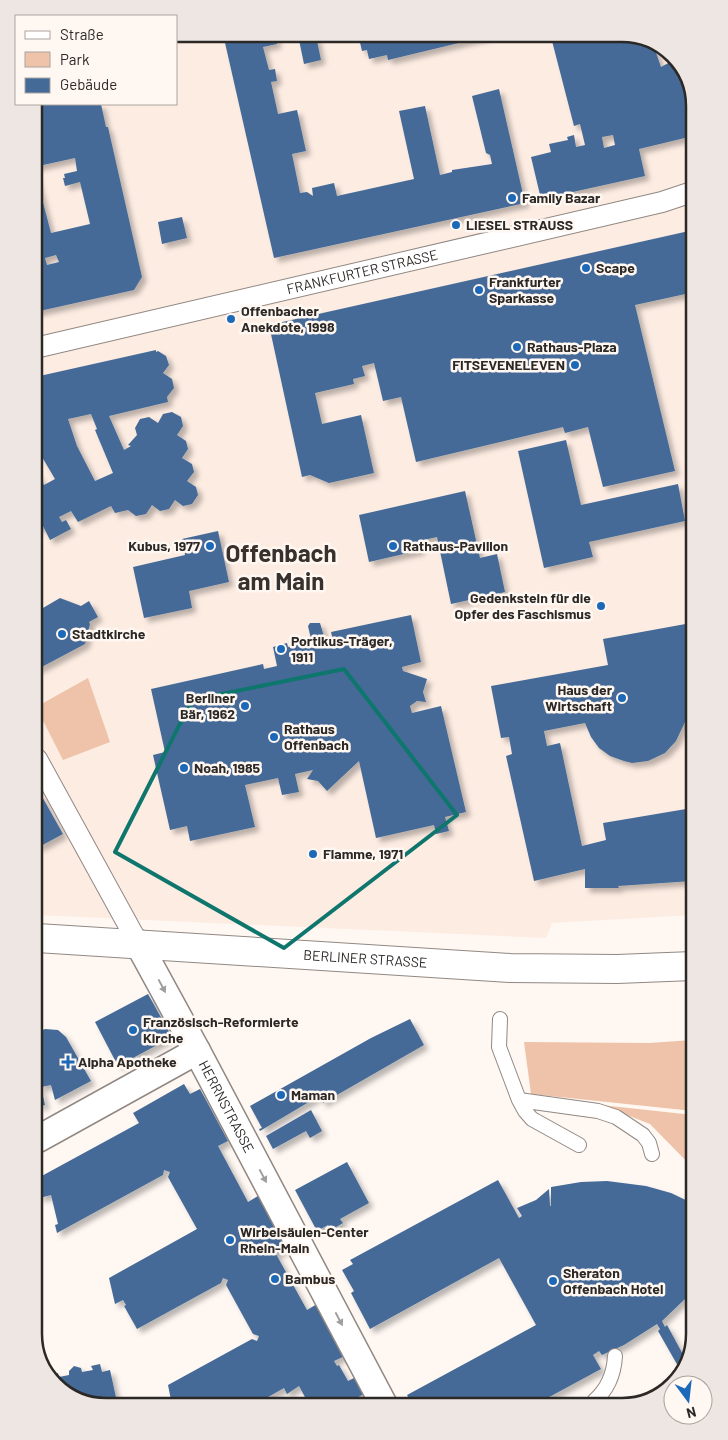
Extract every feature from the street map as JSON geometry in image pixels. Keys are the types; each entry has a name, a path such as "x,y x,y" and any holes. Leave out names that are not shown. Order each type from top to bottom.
{"main road":[{"name":"BERLINER STRASSE","path":"42,938 510,968 617,969 686,966"}],"street":[{"name":"FRANKFURTER STRASSE","path":"43,346 643,207 686,194"},
{"name":"HERRNSTRASSE","path":"42,769 198,1051 380,1398"},
{"path":"42,1138 198,1051"}],"lane":[{"path":"500,1019 499,1047 518,1100 532,1119 579,1145"},
{"path":"518,1100 598,1111 616,1117 643,1135 649,1143 652,1154"},
{"path":"597,1398 607,1386 614,1370 615,1356"}],"highlighted area":[{"path":"344,669 457,815 284,948 115,852 192,700"}],"shaded area":[{"path":"178,42 625,43 642,46 657,53 664,58 677,75 681,82 686,107 686,915 552,923 546,938 42,915 43,105 178,105"}],"green space":[{"path":"88,678 110,742 63,760 42,720 43,703"},
{"path":"686,1040 686,1110 531,1094 524,1042 649,1043"},
{"path":"601,1105 686,1114 686,1161 650,1124"}],"building":[{"path":"225,42 277,42 277,44 263,47 269,70 275,69 277,81 271,82 278,114 297,110 306,151 292,154 300,193 307,192 313,196 312,188 334,183 337,196 414,179 399,111 425,106 440,175 452,172 452,170 492,164 490,155 486,153 472,96 499,89 525,203 274,258"},
{"path":"299,42 317,42 321,60 304,64"},
{"path":"360,42 460,43 388,60 387,55 369,59 367,50 362,51"},
{"path":"553,43 625,43 642,46 656,52 661,67 668,63 681,82 686,107 686,138 639,149 645,176 541,199 531,157 551,152 549,144 568,140 567,137 574,135 576,147 585,145 580,124 574,126","holes":["613,135 615,145 604,148 602,137"]},
{"path":"43,105 101,105 106,127 108,127 142,277 134,290 43,310 43,202 51,233 90,224 80,182 65,186 63,178 65,178 64,174 77,171 75,158 43,165","holes":["56,255 59,262 47,265 45,258"]},
{"path":"182,217 187,238 162,244 158,222"},
{"name":"Rathaus-Plaza","path":"686,232 686,294 635,305 675,471 603,487 588,427 565,433 563,427 416,462 401,397 383,401 374,363 362,366 365,376 353,379 354,384 315,393 322,424 361,415 374,473 329,483 310,475 302,477 269,325"},
{"path":"156,350 156,352 158,351 166,356 169,365 163,373 172,379 174,388 167,397 168,402 109,416 124,450 131,446 128,445 137,435 135,428 140,419 149,417 158,423 163,414 172,412 181,417 183,426 177,435 186,441 188,449 182,458 192,464 194,472 187,481 196,487 198,495 192,504 183,506 175,500 169,509 160,511 152,505 146,514 136,516 128,510 115,513 111,506 78,522 71,511 59,517 62,522 66,520 71,529 50,540 43,526 43,483 44,485 55,479 43,458 43,375","holes":["91,414 97,429 95,430 113,473 95,481 77,446 68,419"]},
{"path":"566,440 581,505 678,484 685,521 589,542 593,557 544,568 518,451"},
{"name":"Rathaus-Pavillon","path":"465,491 480,558 497,554 505,592 451,604 437,537 419,541 421,550 369,562 359,515"},
{"path":"218,531 229,582 189,591 192,608 144,618 133,567 185,555 182,539"},
{"name":"Stadtkirche","path":"60,598 81,606 89,601 98,617 89,622 85,644 43,667 43,608"},
{"name":"Rathaus Offenbach","path":"411,615 421,662 402,667 403,671 427,679 423,692 426,702 417,701 410,706 412,713 441,706 466,812 445,817 449,831 436,834 434,825 376,838 359,761 327,791 318,781 307,779 313,770 295,774 299,792 282,795 278,778 245,785 255,827 190,841 187,826 170,830 153,755 165,752 151,689 263,664 264,669 277,666 273,647 287,643 288,647 294,645 300,637 304,645 313,648 308,626 310,623 320,623 329,647 335,649 331,632"},
{"path":"686,624 686,722 676,741 665,753 648,761 632,763 610,756 599,748 591,737 585,723 544,731 547,746 560,743 582,846 606,840 603,823 686,809 686,881 618,886 619,888 585,888 585,869 534,881 506,756 512,754 509,737 501,738 491,686 608,665 603,639"},
{"path":"42,797 63,834 42,845"},
{"name":"Französisch-Reformierte Kirche","path":"148,994 172,1037 118,1066 95,1022"},
{"path":"410,1019 424,1045 323,1103 319,1096 260,1131 259,1129 262,1128 250,1106 371,1038"},
{"path":"42,1030 58,1030 66,1037 91,1081 55,1100 51,1085 42,1087"},
{"name":"Wirbelsäulen-Center Rhein-Main","path":"184,1084 190,1094 200,1089 228,1141 218,1146 248,1202 258,1196 287,1248 276,1254 307,1310 317,1304 345,1356 334,1361 337,1366 339,1365 348,1381 356,1377 365,1393 358,1397 305,1397 299,1386 287,1394 284,1388 268,1397 170,1397 168,1385 252,1339 257,1341 259,1336 253,1334 226,1285 228,1280 223,1278 221,1283 137,1329 124,1306 126,1305 123,1300 115,1304 109,1278 197,1229 168,1177 170,1172 164,1170 163,1175 57,1233 55,1225 58,1224 51,1195 42,1197 42,1176 139,1123 133,1113"},
{"path":"42,1092 45,1105 42,1106"},
{"path":"311,1110 322,1131 310,1138 306,1131 273,1149 266,1136"},
{"path":"347,1162 369,1203 340,1219 343,1223 331,1230 328,1225 317,1231 295,1190"},
{"path":"498,1180 519,1218 522,1216 517,1208 536,1200 549,1189 551,1206 551,1187 581,1182 607,1181 646,1186 671,1193 686,1200 686,1298 662,1321 665,1327 667,1325 682,1354 677,1365 658,1331 660,1329 657,1324 624,1345 602,1355 599,1351 593,1355 601,1369 548,1398 408,1398 407,1395 536,1325 499,1258 370,1329 351,1293 354,1291 342,1270 353,1264 350,1260"},
{"path":"100,1364 102,1372 110,1370 116,1397 86,1394 71,1387 59,1377 69,1375 69,1371 74,1366 81,1368 82,1372 93,1370 91,1366"}],"place":[{"name":"Family Bazar","path":"512,198"},
{"name":"LIESEL STRAUSS","path":"456,225"},
{"name":"Scape","path":"586,268"},
{"name":"Frankfurter Sparkasse","path":"479,290"},
{"name":"Offenbacher Anekdote, 1998","path":"231,319"},
{"name":"Rathaus-Plaza","path":"517,347"},
{"name":"FITSEVENELEVEN","path":"575,365"},
{"name":"Kubus, 1977","path":"210,546"},
{"name":"Rathaus-Pavillon","path":"393,546"},
{"name":"Gedenkstein für die Opfer des Faschismus","path":"601,606"},
{"name":"Stadtkirche","path":"62,634"},
{"name":"Portikus-Träger, 1911","path":"281,649"},
{"name":"Haus der Wirtschaft","path":"622,698"},
{"name":"Berliner Bär, 1962","path":"245,706"},
{"name":"Rathaus Offenbach","path":"274,737"},
{"name":"Noah, 1985","path":"184,768"},
{"name":"Flamme, 1971","path":"313,854"},
{"name":"Französisch-Reformierte Kirche","path":"133,1030"},
{"name":"Alpha Apotheke","path":"68,1062"},
{"name":"Maman","path":"281,1095"},
{"name":"Wirbelsäulen-Center Rhein-Main","path":"230,1240"},
{"name":"Bambus","path":"275,1279"},
{"name":"Sheraton Offenbach Hotel","path":"553,1281"}],"district":[{"name":"Offenbach am Main","path":"281,568"}]}
